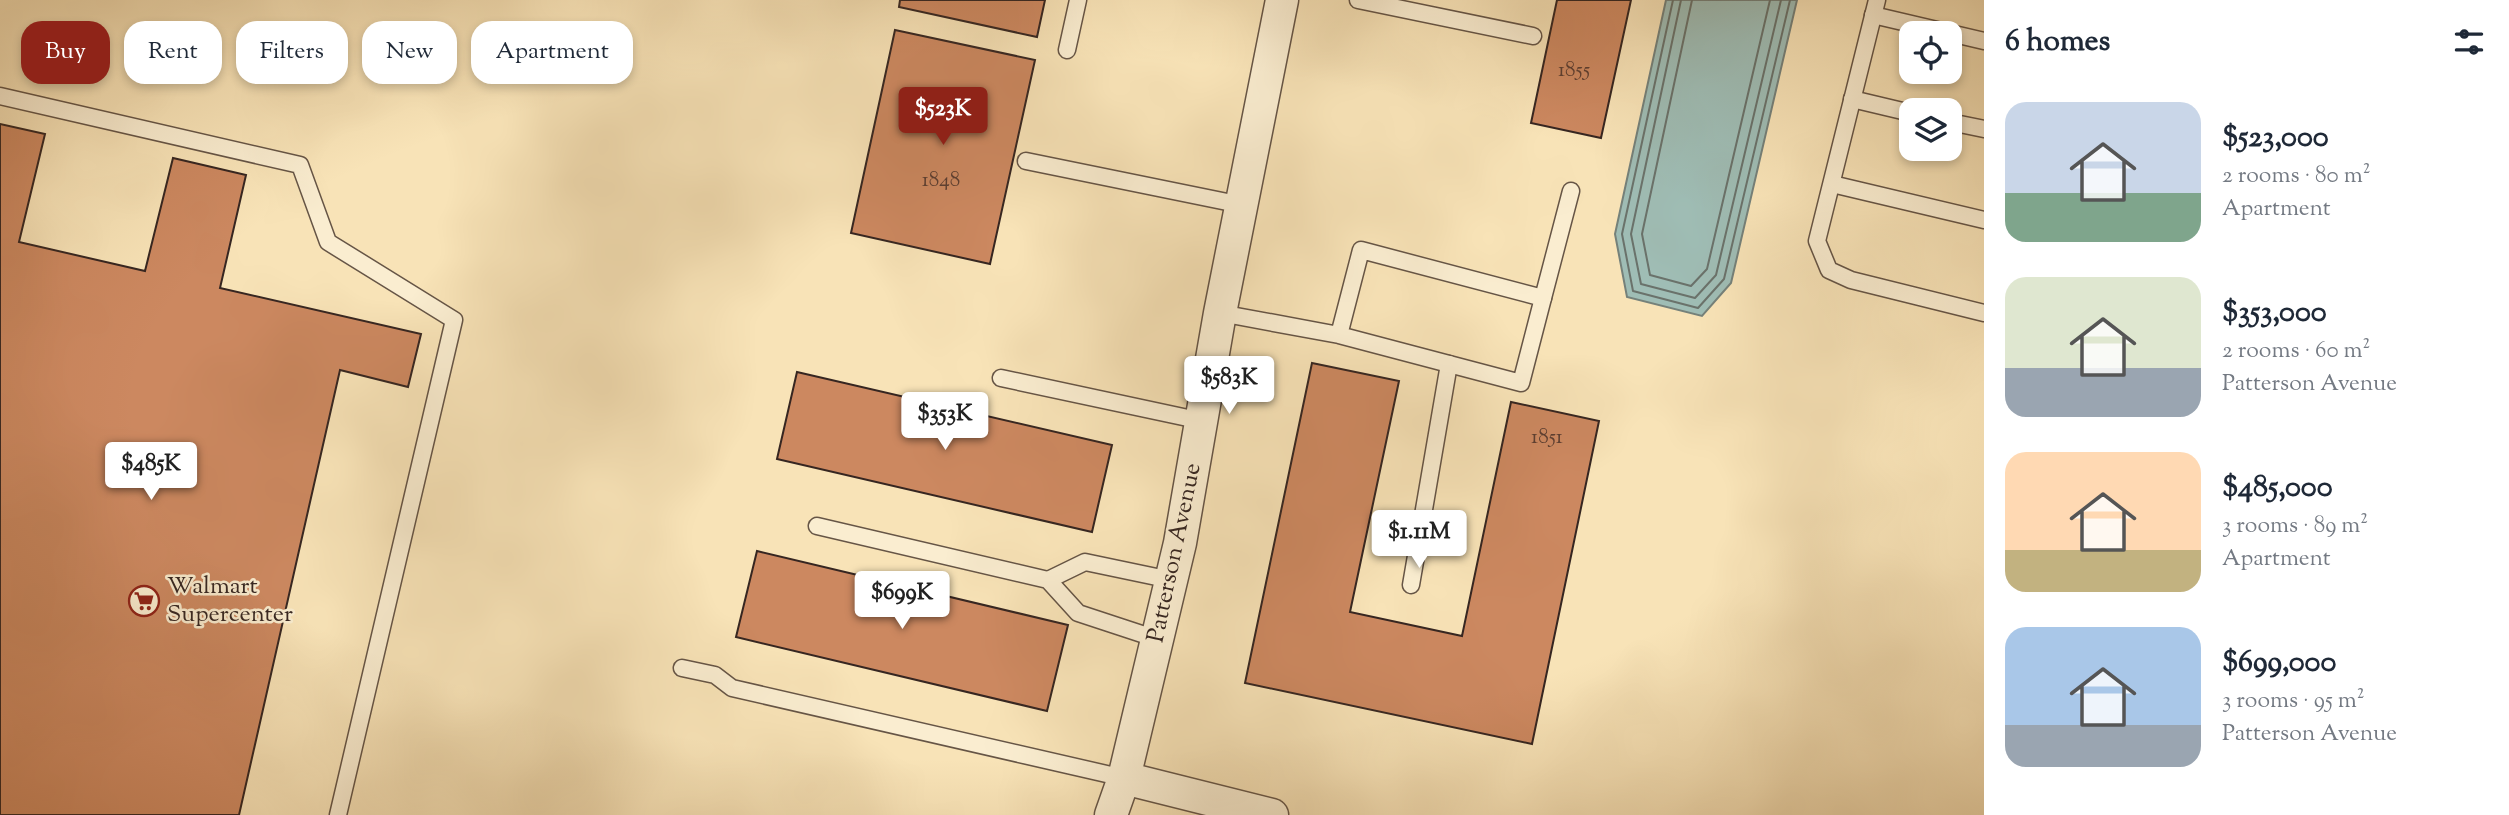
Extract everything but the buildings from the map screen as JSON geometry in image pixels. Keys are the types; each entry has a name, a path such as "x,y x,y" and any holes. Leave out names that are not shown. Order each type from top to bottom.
{"street":[{"name":"Patterson Avenue","path":"1111,815 1124,778 1171,580 1282,0"},
{"path":"1124,778 1272,815"}],"lane":[{"path":"1067,50 1077,0"},
{"path":"1358,0 1533,36"},
{"path":"1984,41 1875,7 1816,241 1829,270 1851,280 1984,313"},
{"path":"0,96 300,165 328,242 454,320 338,815"},
{"path":"1852,99 1899,110"},
{"path":"1962,124 1984,129"},
{"path":"1026,161 1241,205"},
{"path":"1832,184 1984,220"},
{"path":"1220,313 1339,335 1521,383 1571,191"},
{"path":"1339,335 1362,250 1544,298"},
{"path":"1411,586 1449,364"},
{"path":"1001,378 1202,421"},
{"path":"817,526 1048,580 1078,613 1157,639"},
{"path":"1048,580 1085,562 1171,580"},
{"path":"682,668 715,675 732,688 1124,778"}],"water":[{"path":"1666,0 1797,0 1731,283 1702,316 1627,297 1615,234"}],"place":[{"name":"Walmart Supercenter","path":"144,601"}]}
